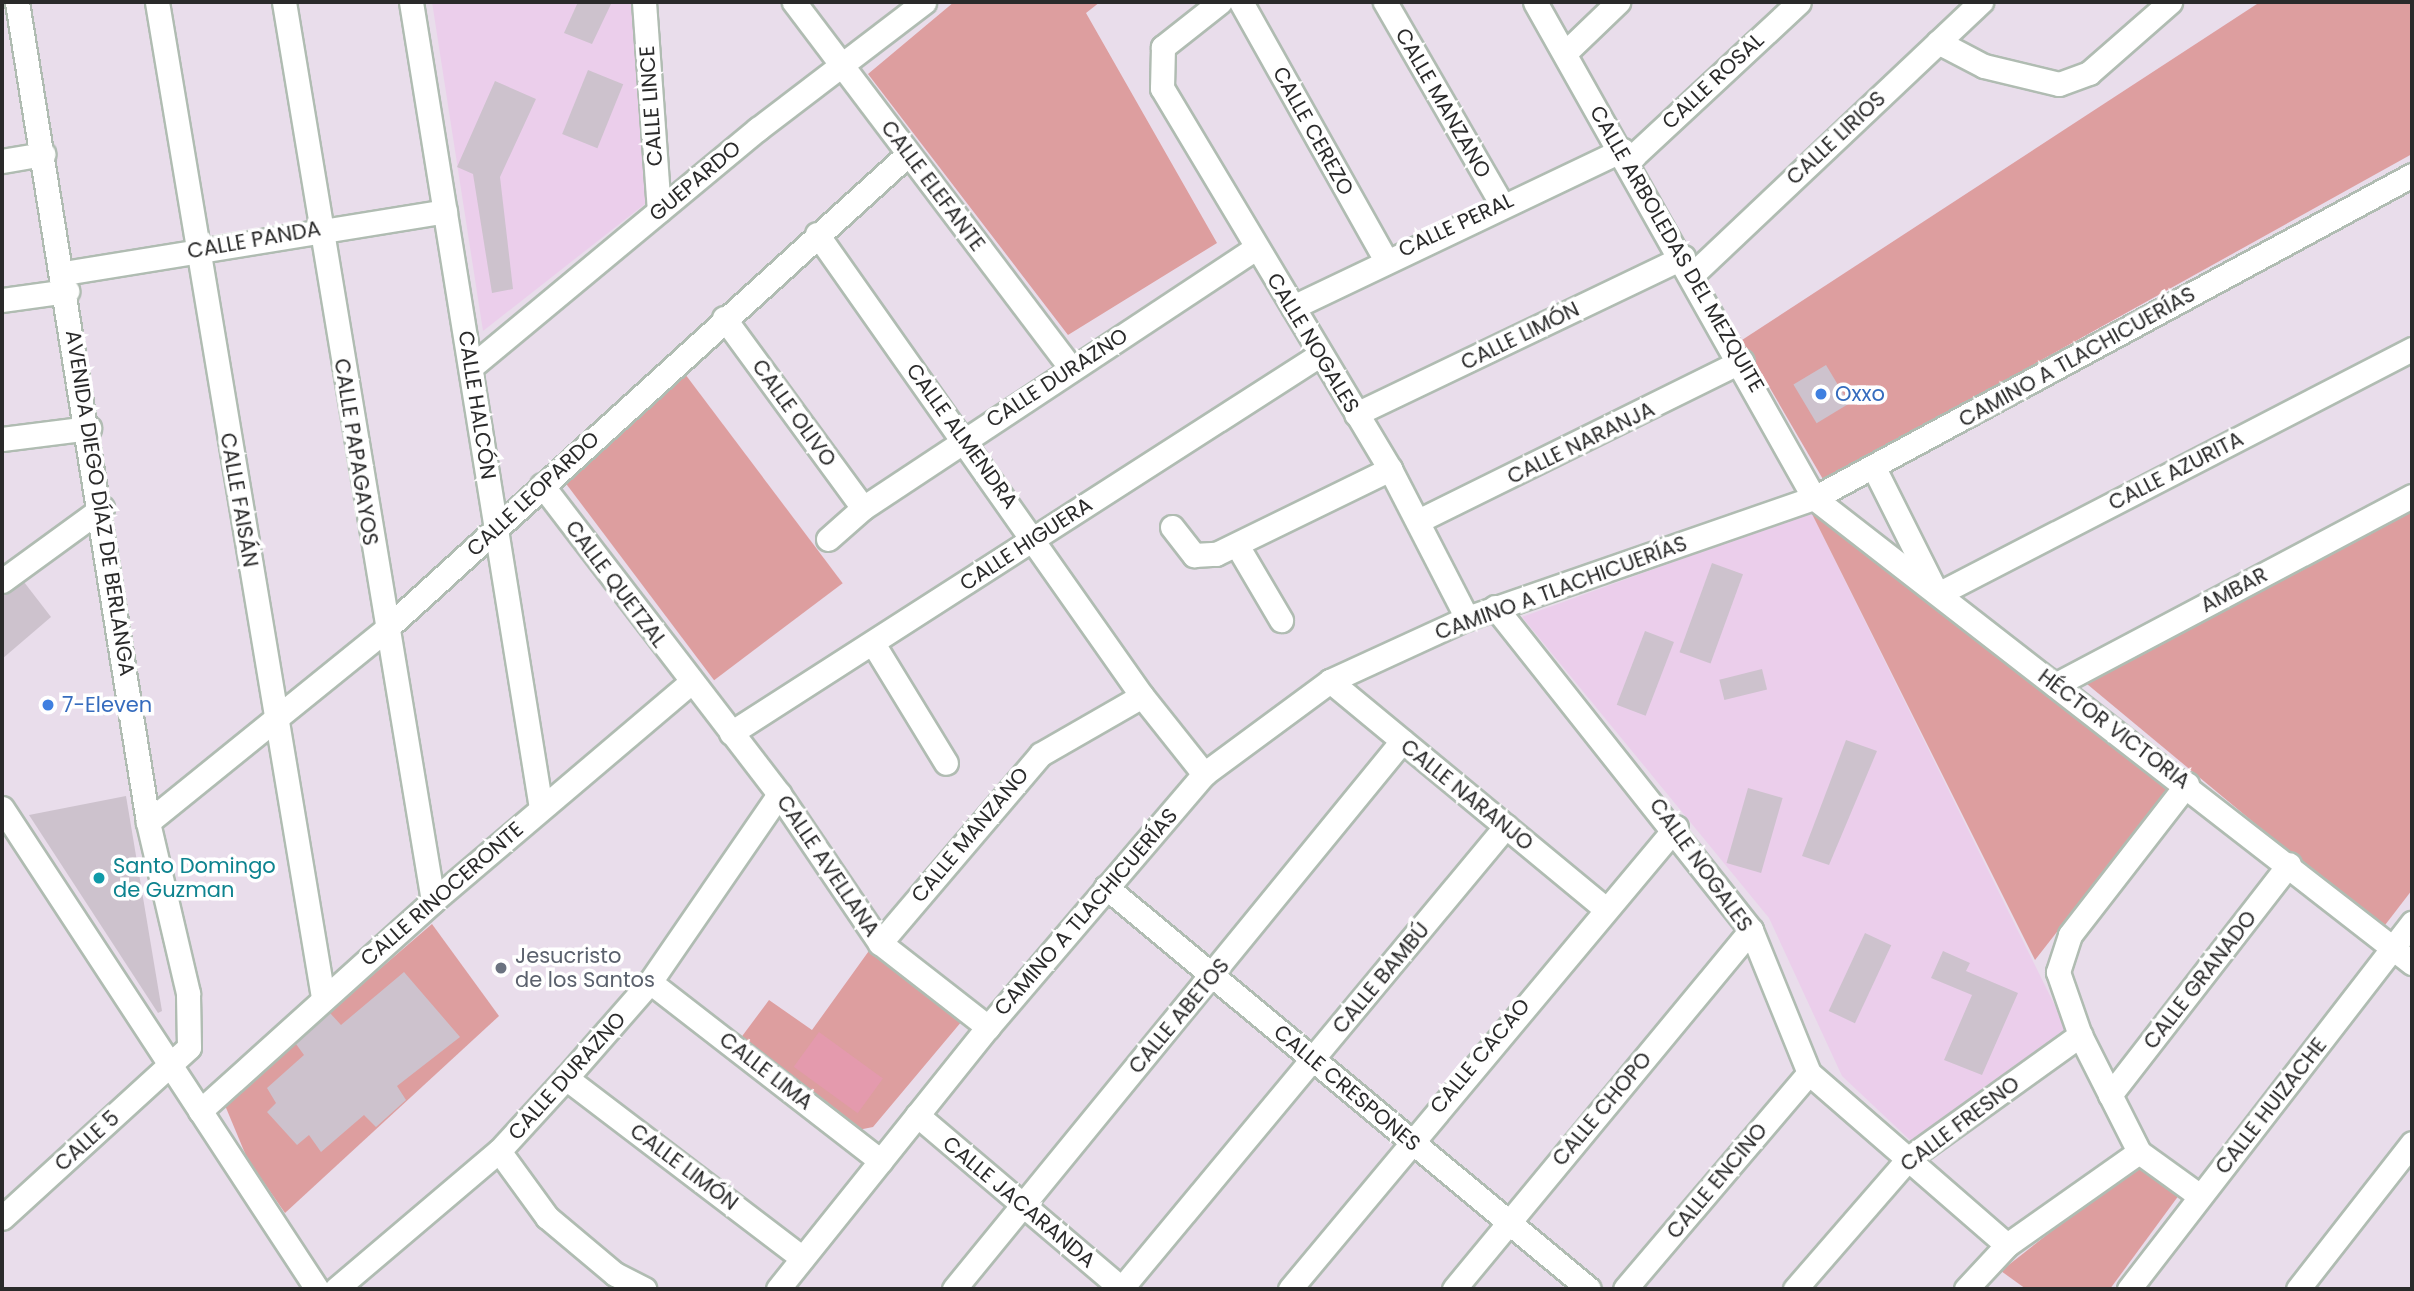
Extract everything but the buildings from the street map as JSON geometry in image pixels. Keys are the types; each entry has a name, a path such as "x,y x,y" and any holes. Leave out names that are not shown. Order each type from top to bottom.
{"street":[{"name":"CALLE FAISÁN","path":"157,2 196,250 323,997"},
{"name":"CALLE PAPAGAYOS","path":"284,2 319,229 433,901"},
{"name":"CALLE HALCÓN","path":"411,2 541,807"},
{"name":"CALLE LINCE","path":"644,2 659,210"},
{"name":"CALLE ELEFANTE","path":"794,2 1072,369"},
{"name":"GUEPARDO","path":"471,367 841,63 924,2"},
{"name":"CALLE NOGALES","path":"1220,2 1171,37 1158,69 1170,108 1390,469 1467,618"},
{"name":"CALLE CEREZO","path":"1241,2 1385,259"},
{"name":"CALLE MANZANO","path":"1385,2 1501,203"},
{"name":"CALLE ARBOLEDAS DEL MEZQUITE","path":"1535,2 1742,362 1814,498"},
{"path":"1565,53 1618,2"},
{"name":"CALLE ROSAL","path":"1625,155 1799,2"},
{"name":"CALLE LIRIOS","path":"1687,266 1981,2"},
{"path":"1938,41 1984,66 2059,84 2089,73 2170,2"},
{"name":"AVENIDA DIEGO DÍAZ DE BERLANGA","path":"13,14 43,154 65,282 102,508 148,822 188,993 189,1047 173,1065"},
{"path":"2,161 43,154"},
{"name":"CALLE LEOPARDO","path":"148,822 278,721 386,629 724,318 908,154"},
{"name":"CALLE PERAL","path":"1293,307 1501,203 1625,155"},
{"name":"CAMINO A TLACHICUERÍAS","path":"778,1289 988,1027 1204,774 1330,681 1495,607 1814,498 1874,468 2412,175"},
{"name":"CALLE PANDA","path":"2,300 196,250 319,229 445,212"},
{"name":"CALLE ALMENDRA","path":"817,234 966,438 1142,696 1204,774"},
{"name":"CALLE DURAZNO","path":"828,539 863,508 1256,248"},
{"name":"CALLE LIMÓN","path":"1356,414 1687,266"},
{"name":"CALLE OLIVO","path":"724,318 863,508"},
{"name":"CALLE AZURITA","path":"1938,592 2412,349"},
{"name":"CALLE HIGUERA","path":"731,733 874,645 1035,537 1321,354"},
{"name":"CALLE NARANJA","path":"1418,521 1742,362"},
{"path":"2,439 89,428"},
{"path":"1874,468 1938,592"},
{"path":"1172,527 1194,555 1238,547 1390,469"},
{"name":"CALLE QUETZAL","path":"542,485 690,683"},
{"name":"AMBAR","path":"2055,685 2412,496"},
{"name":"HÉCTOR VICTORIA","path":"1814,498 2055,685 2187,783 2403,956"},
{"path":"2,580 102,508"},
{"path":"1238,547 1281,620"},
{"name":"CALLE NOGALES","path":"1495,607 1676,827 1751,930 1809,1073 2007,1244"},
{"path":"874,645 946,763"},
{"name":"CALLE NARANJO","path":"1330,681 1604,908"},
{"name":"CALLE AVELLANA","path":"690,683 779,794 880,943 988,1027"},
{"name":"CALLE RINOCERONTE","path":"200,1111 323,997 541,807 690,683"},
{"name":"CALLE MANZANO","path":"880,943 1041,754 1142,696"},
{"name":"CALLE ABETOS","path":"954,1289 1212,977 1402,741"},
{"path":"2187,783 2060,955 2060,988 2080,1035 2139,1152 2200,1196"},
{"name":"CALLE DURAZNO","path":"337,1289 499,1152 650,982 779,794"},
{"path":"2,808 173,1065 200,1111 317,1289"},
{"name":"CALLE BAMBÚ","path":"1121,1289 1506,826"},
{"name":"CALLE CACAO","path":"1290,1289 1410,1140 1604,908 1676,827"},
{"name":"CALLE GRANADO","path":"2110,1095 2289,864"},
{"name":"CALLE CRESPONES","path":"1106,887 1589,1289"},
{"name":"CALLE HUIZACHE","path":"2129,1289 2200,1196 2403,956 2412,923"},
{"name":"CALLE CHOPO","path":"1454,1289 1751,930"},
{"name":"CALLE LIMA","path":"650,982 881,1161"},
{"name":"CALLE FRESNO","path":"1795,1289 1909,1157 2080,1035"},
{"name":"CALLE 5","path":"2,1218 173,1065"},
{"name":"CALLE ENCINO","path":"1625,1289 1809,1073"},
{"name":"CALLE LIMÓN","path":"565,1078 802,1258"},
{"name":"CALLE JACARANDA","path":"917,1115 1121,1289"},
{"path":"2298,1289 2412,1143"},
{"path":"499,1152 547,1217 615,1274 644,1289"},
{"path":"1966,1289 2007,1244 2139,1152"}],"shaded area":[{"path":"432,2 636,2 650,200 483,331"},
{"path":"954,2 1100,2 1086,13 1217,243 1068,335 868,74"},
{"path":"2260,2 2412,2 2412,154 1824,481 1742,340"},
{"path":"682,370 843,583 714,680 553,467"},
{"path":"1811,512 2067,1030 1911,1141 1842,1076 1769,918 1522,617"},
{"path":"1811,512 2168,790 2035,960"},
{"path":"2412,512 2412,890 2382,929 2087,684"},
{"path":"432,924 499,1016 285,1213 247,1158 224,1103"},
{"path":"871,948 962,1021 873,1127 858,1130 740,1039 769,1000 812,1030"},
{"path":"819,1032 883,1078 858,1113 794,1067"},
{"path":"2139,1162 2182,1191 2110,1289 2026,1289 2001,1271"}],"place":[{"name":"Oxxo","path":"1821,394"},
{"name":"7-Eleven","path":"48,705"},
{"name":"Santo Domingo de Guzman","path":"99,878"},
{"name":"Jesucristo de los Santos","path":"501,968"}]}
